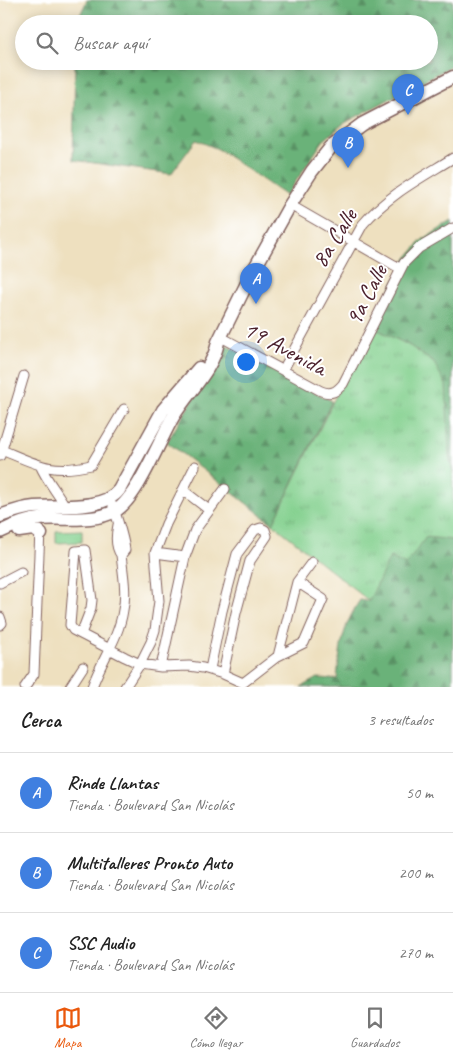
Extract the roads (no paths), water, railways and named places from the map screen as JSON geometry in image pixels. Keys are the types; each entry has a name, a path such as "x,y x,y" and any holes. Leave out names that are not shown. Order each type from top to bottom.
{"main road":[{"path":"0,532 27,521 38,519 88,518 115,511 125,504 174,415 216,352 219,339 252,273 290,205 312,171 331,147 362,124 453,76"},
{"path":"0,516 21,509 83,505 110,498 120,490 163,410 198,369 219,339"},
{"path":"38,519 38,515 42,512 63,506"},
{"path":"0,539 30,529 36,530 41,534"}],"street":[{"name":"8a Calle","path":"283,370 363,224 387,200 453,158"},
{"path":"290,205 401,268"},
{"name":"9a Calle","path":"331,393 335,392 343,384 401,268 413,253 453,228"},
{"name":"19 Avenida","path":"219,339 321,391 331,393"},
{"path":"24,376 1,453 43,467 62,470 92,465 124,409"},
{"path":"125,687 151,642 158,614 159,601 155,553 166,524 195,466"},
{"path":"43,467 48,483 54,487 63,506"},
{"path":"160,667 185,557 195,530 225,489"},
{"path":"183,490 209,510"},
{"path":"92,687 119,627 124,610 121,555 125,550 123,533 118,525 110,498"},
{"path":"25,687 34,674 41,534 38,519"},
{"path":"210,669 222,611 237,554 255,530 261,528 265,530 267,536 250,561 236,613 223,674"},
{"path":"81,634 91,608 92,600 86,550 76,551 70,625 74,631 140,664 160,667 189,666 210,669 244,682 278,656 305,642 323,600 297,582"},
{"path":"155,553 185,557"},
{"path":"278,656 297,582 312,562"},
{"path":"0,583 21,572"},
{"path":"222,611 236,613"},
{"path":"70,687 83,667"}],"place":[{"name":"SSC Audio","path":"408,115"},
{"name":"Multitalleres Pronto Auto","path":"348,168"},
{"name":"Rinde Llantas","path":"256,304"}]}
